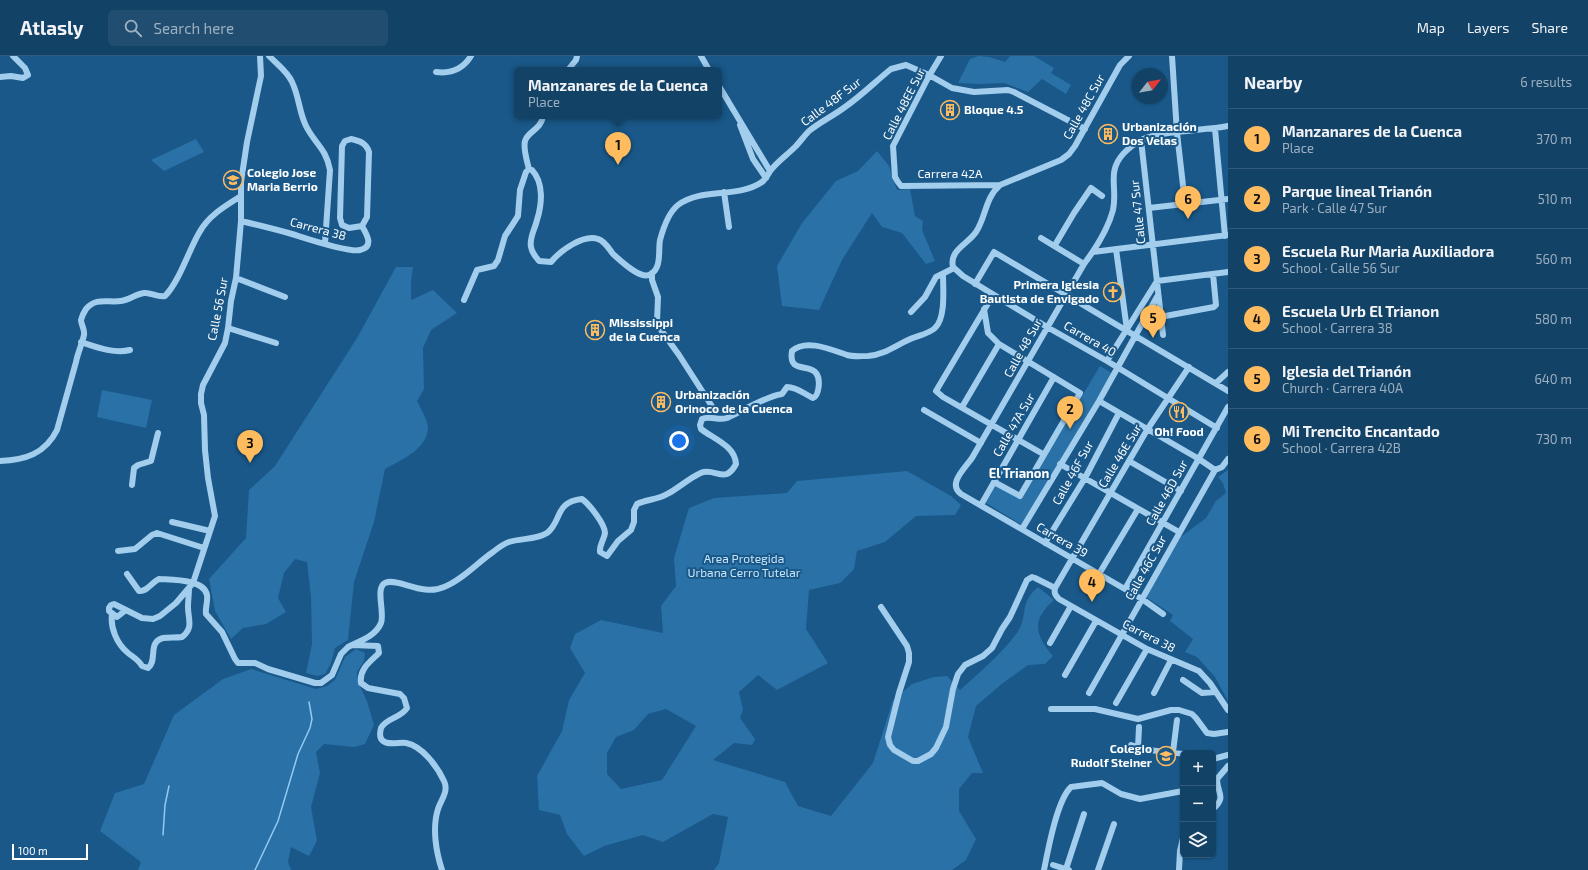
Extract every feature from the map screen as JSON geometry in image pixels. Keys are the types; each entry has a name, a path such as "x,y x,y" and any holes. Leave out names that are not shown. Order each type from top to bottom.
{"street":[{"path":"0,77 11,76 23,78 28,75 25,68 13,56"},
{"name":"Calle 56 Sur","path":"191,585 215,516 208,478 205,450 204,415 201,403 201,394 203,385 225,343 228,328 231,301 236,278 241,221 241,182 247,142 261,76 260,56"},
{"path":"269,56 292,80 301,115 307,128 324,151 328,160 330,170 325,244"},
{"path":"436,72 444,73 461,68 471,56"},
{"path":"570,67 576,60 577,56"},
{"path":"701,56 707,67"},
{"name":"Calle 48EE Sur","path":"901,186 895,177 894,146 941,56"},
{"name":"Calle 48C Sur","path":"1000,185 1061,160 1069,154 1076,146 1120,65 1129,56"},
{"path":"1172,56 1177,133 1185,203"},
{"name":"Calle 48F Sur","path":"766,178 770,170 811,130 845,107 891,69 906,65 930,76"},
{"path":"930,76 952,88 974,92 1008,90 1014,92 1085,129"},
{"path":"722,91 770,170"},
{"path":"715,411 657,322 658,297 652,280 652,274 658,262 660,240 672,210 678,205 704,195 745,190 766,178 751,154 734,111"},
{"path":"542,119 538,128 525,139 524,145 529,169 536,174 541,192 541,204 531,237 530,246 533,254 539,261 552,262 556,256 576,244 588,238 598,239 639,275 652,274"},
{"path":"1141,140 1160,135 1215,129 1228,126"},
{"path":"1093,252 1227,235 1225,200 1215,129"},
{"path":"349,139 362,142 369,152 367,217 362,226 349,228 344,226 340,221 342,146 345,141 349,139"},
{"name":"Calle 47 Sur","path":"1141,140 1163,336"},
{"name":"Calle 48 Sur","path":"955,482 981,443 1047,327 1084,264 1093,252 1110,219 1113,208 1114,168 1119,158 1129,148 1141,140"},
{"path":"464,300 477,270 494,266 498,260 505,236 518,216 520,190 526,172 529,169"},
{"path":"911,312 925,297 936,277 954,268 952,260 955,253 975,233 989,199 1000,185"},
{"name":"Carrera 42A","path":"901,186 1000,185"},
{"path":"1055,246 1074,213 1091,188 1102,196"},
{"path":"724,192 729,227"},
{"path":"0,461 22,459 30,456 42,449 52,439 57,430 84,330 81,321 83,313 91,304 106,300 122,301 142,293 162,297 165,296 185,262 199,232 209,218 240,196"},
{"path":"1149,208 1185,203 1225,200"},
{"name":"Carrera 38","path":"241,221 325,244 359,251 367,246 369,239 362,226"},
{"path":"1041,238 1084,264"},
{"path":"1116,249 1127,330"},
{"path":"975,284 994,252 1228,391"},
{"name":"Carrera 40","path":"954,268 975,284 1107,361 1217,428"},
{"path":"1107,361 1157,281 1228,272"},
{"path":"127,574 139,591 142,591 159,579 198,585 204,589 207,594 206,614 222,632 235,660 238,662 255,663 268,669 315,683 321,683 332,675 344,649 374,633 381,623 382,615 380,590 385,583 390,582 420,590 430,591 444,588 458,580 502,545 508,542 542,535 549,531 554,524 558,513 573,500 582,499 588,503 604,530 604,538 599,549 602,554 607,556 618,542 631,530 634,522 634,510 637,504 654,500 668,494 701,473 710,472 722,475 733,470 736,464 734,454 701,429 700,423 702,419 726,418 782,394 787,386 795,387 808,396 815,398 817,396 818,377 816,372 813,370 799,367 794,362 791,357 792,351 797,347 822,346 849,355 870,356 881,353 933,329 938,324 941,315 943,274"},
{"path":"1160,317 1212,308 1216,305 1213,274"},
{"path":"236,278 285,297"},
{"path":"993,294 936,391 991,425 1044,454"},
{"path":"1022,529 1099,401 1136,337 1158,295"},
{"path":"984,309 988,333 999,344 1080,393 1020,496 994,482"},
{"path":"228,328 276,343"},
{"path":"81,342 123,352 130,350"},
{"path":"962,408 999,344"},
{"name":"Calle 46E Sur","path":"1072,558 1147,430 1189,367"},
{"path":"1216,383 1228,372"},
{"name":"Calle 47A Sur","path":"981,505 1054,377"},
{"path":"1099,401 1199,459 1215,470"},
{"name":"Calle 46D Sur","path":"1126,589 1228,407"},
{"path":"924,410 981,443"},
{"name":"Calle 46F Sur","path":"1046,543 1085,478 1119,413"},
{"path":"132,485 134,468 150,461 158,433"},
{"name":"Calle 46C Sur","path":"1089,693 1215,470 1222,467 1228,459"},
{"path":"1129,461 1180,491"},
{"path":"1060,464 1179,532"},
{"name":"Carrera 39","path":"955,482 955,488 958,492 1142,598 1163,614"},
{"path":"1100,574 1138,509"},
{"path":"172,522 210,531"},
{"path":"118,551 135,549 152,535 157,533 204,548"},
{"path":"1055,588 1072,558"},
{"name":"Carrera 38","path":"880,606 907,646 909,654 909,662 898,693 888,737 890,746 913,762 931,754 943,737 953,689 960,669 983,656 992,648 1002,629 1010,618 1026,582 1031,578 1043,581 1055,588 1055,594 1057,597 1096,621 1147,649 1199,671 1210,682 1215,692 1228,710"},
{"path":"191,585 188,608 190,622 185,636 160,639 154,645 151,664 148,668 142,666 138,660 122,648 116,640 111,618 112,614 109,608 114,604 142,618 153,619 160,616 176,603 191,585"},
{"path":"1050,643 1071,606"},
{"path":"112,614 117,617 126,610"},
{"path":"1066,675 1096,621"},
{"path":"352,645 374,645 378,646 379,650 379,653 362,672 361,683 368,688 400,694 406,702 407,708 404,713 384,724 380,735 382,740 387,743 406,743 417,747 424,752 444,781 446,787 436,815 435,826 437,851 442,870"},
{"path":"1116,703 1147,649"},
{"path":"1154,693 1171,660"},
{"path":"1183,680 1202,693 1215,692"},
{"path":"1051,708 1095,709 1138,719 1171,710 1179,710 1192,714 1207,733 1214,734 1228,732"},
{"path":"1173,752 1177,720"},
{"path":"1138,748 1139,727"},
{"path":"1131,745 1138,748 1180,753"},
{"path":"1216,758 1228,755"},
{"path":"1216,780 1228,766"},
{"path":"1044,870 1061,804 1071,787 1102,783 1121,794 1140,799 1180,792"},
{"path":"1216,784 1221,797 1220,802 1216,806"},
{"path":"1053,865 1068,870 1084,814"},
{"path":"1098,870 1114,824"},
{"path":"1179,870 1180,851"}],"green space":[{"path":"978,56 989,57 1005,62 1010,56 1034,56 1054,68 1051,73 1071,85 1066,94 1042,79 1028,92 1004,83 958,83 970,59"},
{"path":"196,139 204,152 164,171 151,160"},
{"path":"877,151 889,166 897,190 910,189 915,216 923,221 922,230 935,261 926,264 902,233 882,227 872,213 842,260 819,310 782,306 777,266 802,223 836,181 858,171"},
{"path":"396,267 413,267 411,300 433,290 457,313 431,330 423,348 424,389 417,401 428,424 427,435 419,448 406,458 385,469 374,522 354,582 348,640 335,648 331,663 325,674 317,676 306,673 312,644 311,597 307,562 295,559 284,573 278,598 286,612 266,624 243,628 231,639 215,611 209,579 246,538 249,490 275,466 357,338"},
{"path":"1100,366 1112,373 1022,525 986,503 996,485 1021,498"},
{"path":"102,390 152,400 146,428 97,417"},
{"path":"1228,470 1228,701 1215,677 1197,657 1185,652 1193,639 1170,621 1173,615 1146,597 1178,539 1206,518 1216,501 1226,493 1223,483 1218,477"},
{"name":"Area Protegida Urbana Cerro Tutelar","path":"907,471 951,496 961,505 955,515 916,516 885,542 857,551 854,569 840,583 809,590 806,629 828,663 777,690 758,675 739,692 743,710 740,718 755,739 752,745 734,743 713,760 785,782 798,806 831,816 873,763 893,700 912,684 934,677 947,676 960,690 998,655 1017,633 1023,621 1028,599 1038,587 1054,600 1042,614 1038,628 1042,641 1053,656 1045,664 1028,665 1003,683 976,706 968,737 983,773 972,773 959,789 959,811 976,839 966,860 952,870 714,870 719,863 728,817 713,814 663,842 643,835 604,846 584,856 567,834 560,815 539,810 537,776 562,731 569,700 585,673 570,648 575,634 601,620 663,633 661,606 676,586 674,558 689,508 714,498 787,493 797,481","holes":["666,709 696,726 662,780 621,789 607,774 607,753 616,737 634,730 648,714"]},
{"path":"356,649 365,653 364,661 357,672 358,682 367,701 374,725 365,744 354,747 324,744 316,752 320,773 311,807 317,841 309,856 291,847 288,862 291,870 138,870 141,862 100,831 115,793 144,784 174,715 223,679 251,669 316,689 327,686 335,680 345,657"}],"waterway":[{"path":"255,870 278,821 298,754 310,728 312,719 309,702"},
{"path":"163,835 165,805 169,786"}],"place":[{"name":"Bloque 4.5","path":"950,110"},
{"name":"Urbanización Dos Velas","path":"1108,134"},
{"name":"Manzanares de la Cuenca","path":"618,165"},
{"name":"Colegio Jose Maria Berrio","path":"233,180"},
{"name":"Mi Trencito Encantado","path":"1188,219"},
{"name":"Primera Iglesia Bautista de Envigado","path":"1113,292"},
{"name":"Mississippi de la Cuenca","path":"595,330"},
{"name":"Iglesia del Trianón","path":"1153,338"},
{"name":"Urbanización Orinoco de la Cuenca","path":"661,402"},
{"name":"Oh! Food","path":"1179,412"},
{"name":"Parque lineal Trianón","path":"1070,429"},
{"name":"Escuela Rur Maria Auxiliadora","path":"250,463"},
{"name":"Escuela Urb El Trianon","path":"1092,602"},
{"name":"Colegio Rudolf Steiner","path":"1166,756"}],"district":[{"name":"El Trianon","path":"1019,473"}]}
